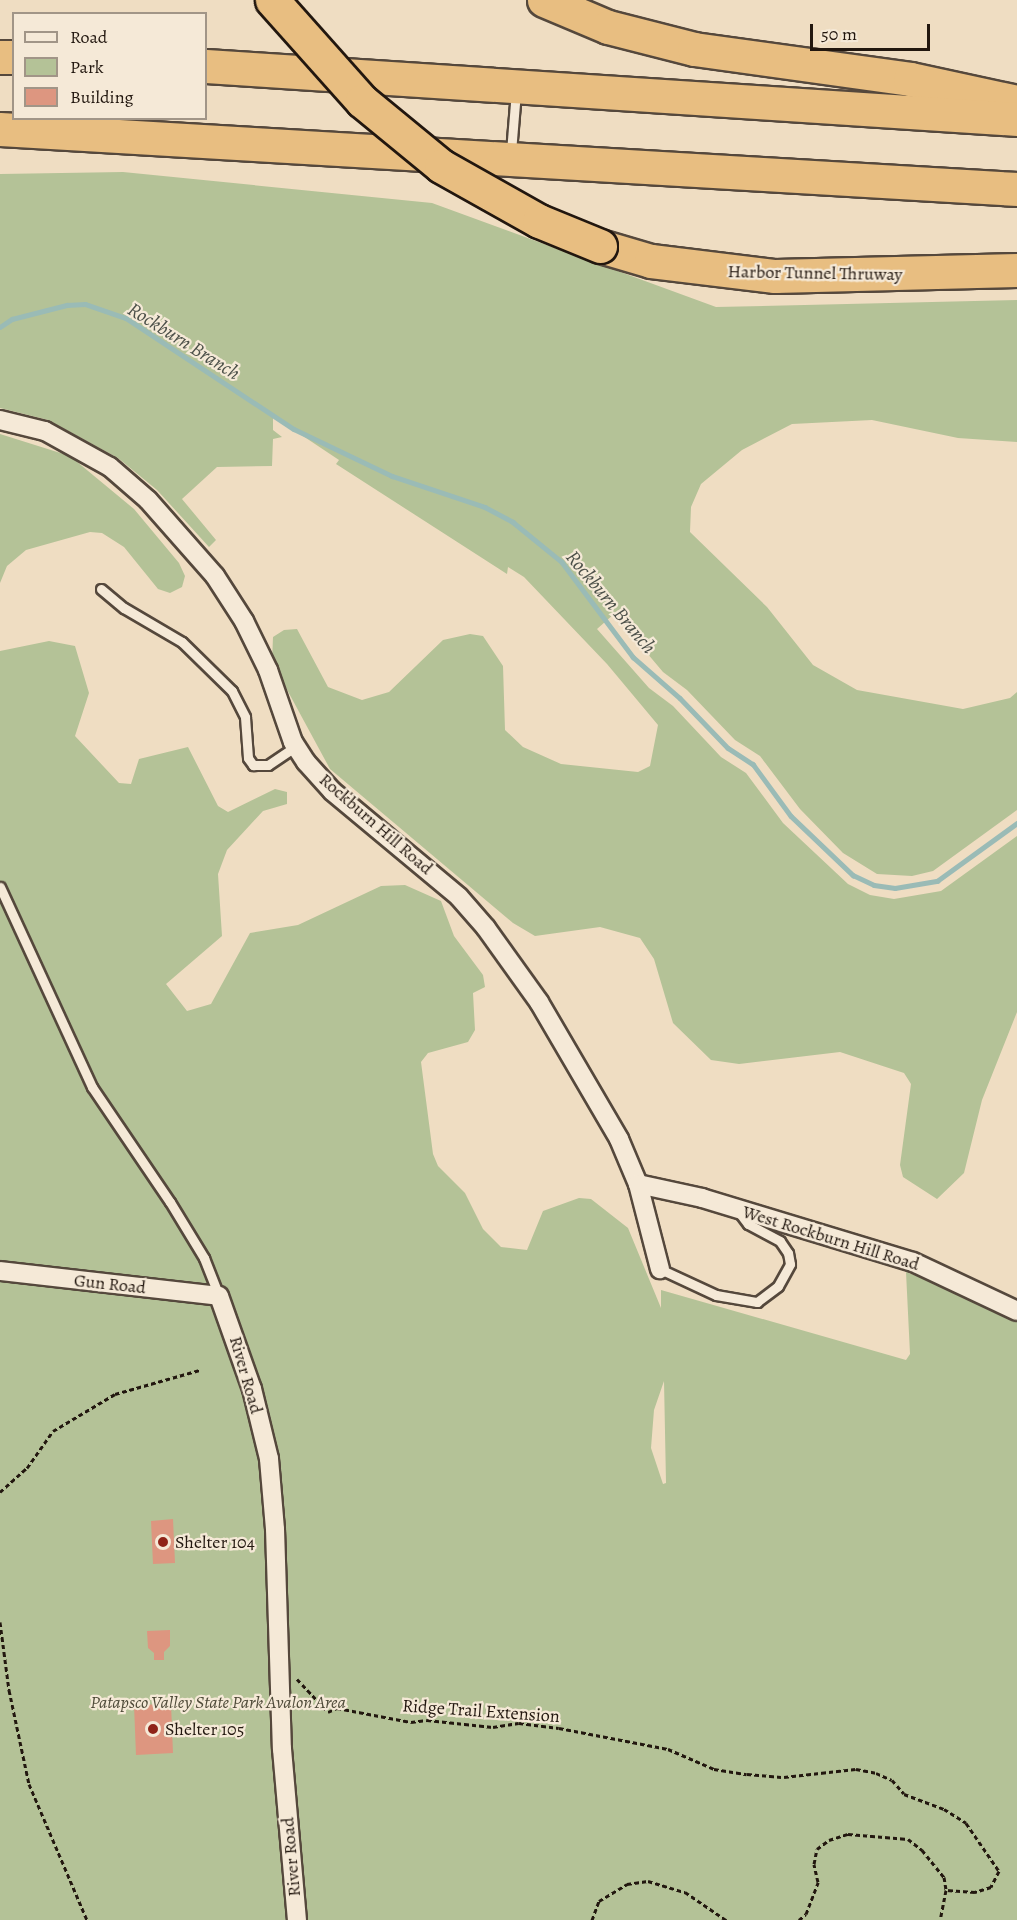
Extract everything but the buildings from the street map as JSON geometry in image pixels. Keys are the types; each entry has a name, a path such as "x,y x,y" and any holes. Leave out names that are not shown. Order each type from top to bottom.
{"highway":[{"name":"Harbor Tunnel Thruway","path":"272,0 362,101 441,165 539,221 600,246 651,261 775,276 1017,270"},
{"path":"544,0 608,27 694,49 910,79 1017,102"},
{"path":"207,66 1017,118"},
{"path":"0,129 1017,189"}],"street":[{"name":"Rockburn Hill Road","path":"0,420 45,431 79,447 148,500 215,576 244,621 268,670 296,746 332,791 427,868 486,928 539,1002 588,1082 638,1184 660,1269"},
{"name":"West Rockburn Hill Road","path":"638,1184 735,1208 914,1262 1017,1311"},
{"name":"Gun Road","path":"0,1271 219,1296"},
{"name":"River Road","path":"219,1296 252,1389 269,1459 275,1529 282,1749 297,1920"}],"lane":[{"path":"511,158 516,86"},
{"path":"101,589 124,608 182,642 232,691 245,717 248,758 254,765 268,765 296,746"},
{"name":"River Road","path":"0,886 92,1087 170,1202 204,1258 219,1296"},
{"path":"660,1269 716,1295 757,1302 778,1286 790,1264 788,1253 780,1241 748,1224 735,1208"}],"path":[{"path":"0,1492 27,1468 53,1431 115,1394 200,1370"},
{"path":"0,1622 9,1690 29,1784 87,1920"},
{"name":"Ridge Trail Extension","path":"293,1686 294,1678 327,1712 338,1708 411,1722 427,1720 493,1727 519,1723 559,1728 668,1749 714,1769 747,1774 784,1777 856,1769 876,1773 892,1780 904,1794 944,1809 966,1823 999,1871 991,1887 975,1892 946,1890"},
{"path":"799,1920 806,1914 818,1882 814,1864 817,1850 829,1840 848,1834 908,1839 944,1877 946,1890 940,1920"},
{"path":"592,1920 599,1901 627,1884 648,1881 685,1892 726,1920"}],"green space":[{"path":"123,172 432,203 716,307 1017,300 1017,442 958,438 872,420 792,424 742,450 701,484 691,507 690,532 767,607 813,665 857,690 963,709 1010,698 1017,692 1017,810 933,871 912,876 877,874 843,853 800,809 760,756 735,740 687,690 663,672 614,614 597,629 649,688 673,706 721,757 746,773 783,823 848,884 870,895 894,899 941,891 1017,836 1017,1012 982,1100 964,1173 937,1199 903,1177 900,1165 911,1084 904,1073 840,1052 739,1064 711,1060 673,1023 654,959 640,938 600,927 535,936 513,923 330,769 272,662 273,637 284,630 297,629 328,687 362,700 389,692 443,640 470,634 483,636 503,666 505,730 523,747 561,764 638,772 650,766 658,725 607,664 524,577 508,567 507,574 336,464 339,460 273,416 273,430 282,437 273,439 272,466 217,467 182,499 216,540 209,547 157,490 118,458 48,420 0,408 0,174"},
{"path":"0,434 70,456 134,509 179,563 185,576 182,587 170,593 158,589 124,547 102,533 90,532 26,550 7,566 0,583"},
{"name":"Patapsco Valley State Park Avalon Area","path":"49,641 75,646 89,693 75,736 119,783 131,784 139,759 188,747 218,806 228,812 275,789 287,792 287,804 263,811 227,850 218,874 222,936 166,984 187,1011 211,1004 250,933 298,925 381,886 405,885 441,901 454,936 483,975 485,987 473,993 475,1030 468,1042 428,1053 421,1062 433,1154 438,1166 465,1193 483,1229 501,1247 527,1250 543,1211 579,1198 591,1199 628,1228 661,1308 661,1290 906,1360 910,1354 906,1272 963,1293 1017,1322 1017,1920 0,1920 0,651","holes":["664,1381 666,1483 663,1484 651,1448 654,1410"]}],"waterway":[{"name":"Rockburn Branch","path":"0,327 12,319 67,305 85,304 126,318 294,429 392,476 485,507 513,522 562,562 633,657 680,698 728,748 753,764 791,816 853,875 874,885 895,888 937,881 1017,823"}],"place":[{"name":"Shelter 104","path":"163,1542"},
{"name":"Shelter 105","path":"153,1729"}]}
